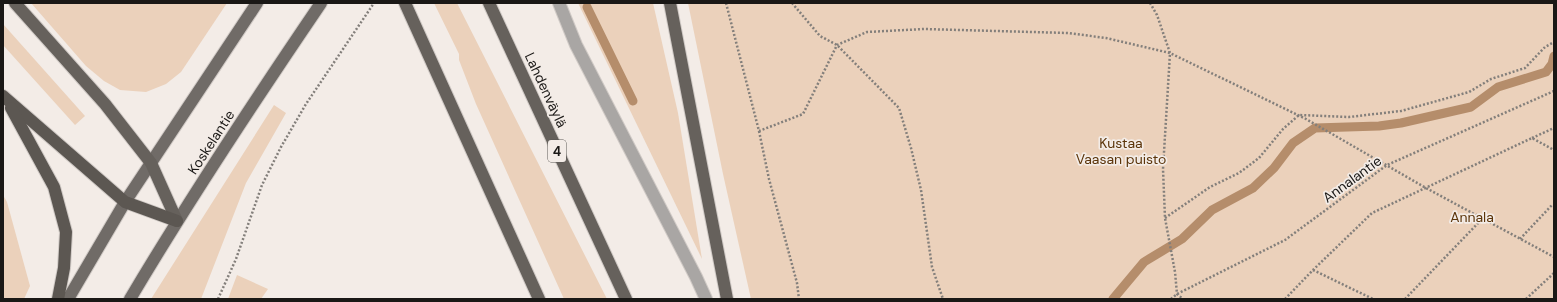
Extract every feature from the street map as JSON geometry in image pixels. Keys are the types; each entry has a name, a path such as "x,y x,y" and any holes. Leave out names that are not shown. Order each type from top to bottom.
{"highway":[{"path":"15,3 106,104 151,163 177,221"},
{"path":"405,3 539,299"},
{"name":"Lahdenväylä","path":"489,3 626,299"},
{"path":"670,3 727,299"},
{"path":"5,98 126,202 177,221"},
{"path":"5,98 54,187 66,232 64,268 58,299"}],"main road":[{"path":"68,299 126,202 257,3"},
{"name":"Koskelantie","path":"130,299 177,221 321,3"}],"lane":[{"path":"560,3 576,45 706,299"}],"path":[{"path":"218,299 236,259 262,184 281,147 306,104 374,3"},
{"path":"726,3 760,130 769,179 797,283 799,299"},
{"path":"792,3 820,36 837,45 899,108 911,148 921,190 932,267 943,299"},
{"path":"1150,3 1157,15 1170,53 1163,169 1165,218 1175,272 1177,294 1183,299"},
{"path":"760,130 803,114 837,45 868,32 924,29 1068,33 1106,38 1170,53 1299,115 1426,188 1554,257"},
{"path":"1165,218 1210,187 1239,173 1259,158 1283,129 1299,115 1349,117 1401,111 1469,92 1490,79 1525,68 1545,47 1554,42"},
{"name":"Annalantie","path":"1171,299 1177,294 1285,240 1387,165 1554,91"},
{"path":"1285,299 1372,213 1554,128"},
{"path":"1532,138 1554,150"},
{"path":"1520,239 1552,205"},
{"path":"1405,299 1483,218"},
{"path":"1313,270 1372,299"},
{"path":"1526,299 1554,273"}],"green space":[{"path":"31,3 227,3 181,72 166,84 146,92 120,90 104,81 86,66"},
{"path":"434,3 457,3 607,299 564,299 476,104 459,60 459,54"},
{"path":"578,3 653,3 678,113 702,259"},
{"name":"Kustaa Vaasan puisto","path":"688,3 1554,3 1554,299 751,299 723,174"},
{"path":"3,24 85,116 75,125 3,45"},
{"path":"274,105 286,113 246,183 201,299 151,299"},
{"path":"3,195 7,202 30,286 24,299 3,299"},
{"path":"237,275 268,289 261,299 228,299"}],"waterway":[{"path":"587,7 633,101"},
{"path":"1113,299 1144,262 1182,239 1212,210 1253,188 1274,168 1293,143 1315,128 1379,126 1401,123 1471,107 1498,87 1546,72 1552,64 1554,56"}],"park label":[{"name":"Annala","path":"1472,217"}]}
